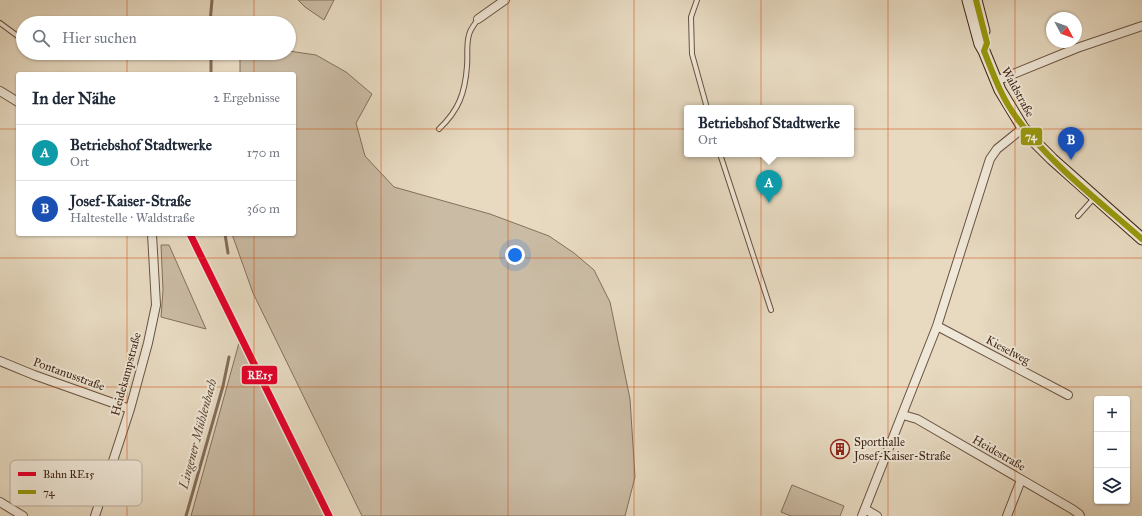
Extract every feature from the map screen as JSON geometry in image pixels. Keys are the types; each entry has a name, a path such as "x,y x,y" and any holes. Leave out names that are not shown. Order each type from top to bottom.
{"street":[{"path":"478,19 505,0"},
{"name":"Waldstraße","path":"968,0 980,44 996,81 1008,104 1024,128 1048,156 1142,239"},
{"name":"Waldstraße","path":"976,0 987,43 984,51"},
{"path":"996,81 1077,48 1142,26"},
{"path":"0,91 16,101"},
{"path":"877,516 863,512 903,415 937,326 990,159 997,149 1024,128"},
{"name":"Heidekampstraße","path":"113,460 130,409 148,343 156,304 152,236"},
{"name":"Kieselweg","path":"937,326 1068,395"},
{"name":"Pontanusstraße","path":"0,361 34,375 130,409"},
{"name":"Heidestraße","path":"903,415 917,419 1072,509 1080,516"},
{"path":"1007,516 1021,480"},
{"path":"0,502 23,516"},
{"name":"Heidekampstraße","path":"95,516 98,506"}],"lane":[{"path":"697,0 691,16 692,54 706,105"},
{"path":"439,129 451,117 463,93 468,65 467,47 469,34 478,19"},
{"path":"0,23 16,35"},
{"path":"721,157 771,310"},
{"path":"1078,216 1095,197"}],"shaded area":[{"path":"298,0 334,0 324,20 305,7"},
{"path":"296,52 316,55 346,72 372,94 356,123 365,156 394,187 490,214 549,236 574,253 594,270 610,302 630,399 635,477 625,516 362,516 253,293 233,236 296,236 296,72 240,72 240,60 296,60"},
{"path":"161,245 169,245 206,329 161,317 163,290"},
{"path":"239,343 305,473 325,516 191,516"},
{"path":"792,485 844,506 840,516 791,516 781,512"}],"waterway":[{"name":"Lingener Mühlenbach","path":"211,16 212,0"},
{"name":"Lingener Mühlenbach","path":"211,60 211,72"},
{"name":"Lingener Mühlenbach","path":"225,236 228,253"},
{"name":"Lingener Mühlenbach","path":"186,516 223,386 229,357"}],"rail line":[{"name":"RE15","path":"191,236 329,516"}],"transit line":[{"name":"74","path":"976,0 987,43 984,51 1002,93 1016,117 1029,134 1059,166 1142,239"}],"place":[{"name":"Josef-Kaiser-Straße","path":"1071,160"},
{"name":"Betriebshof Stadtwerke","path":"769,203"},
{"name":"Sporthalle Josef-Kaiser-Straße","path":"840,449"}]}
